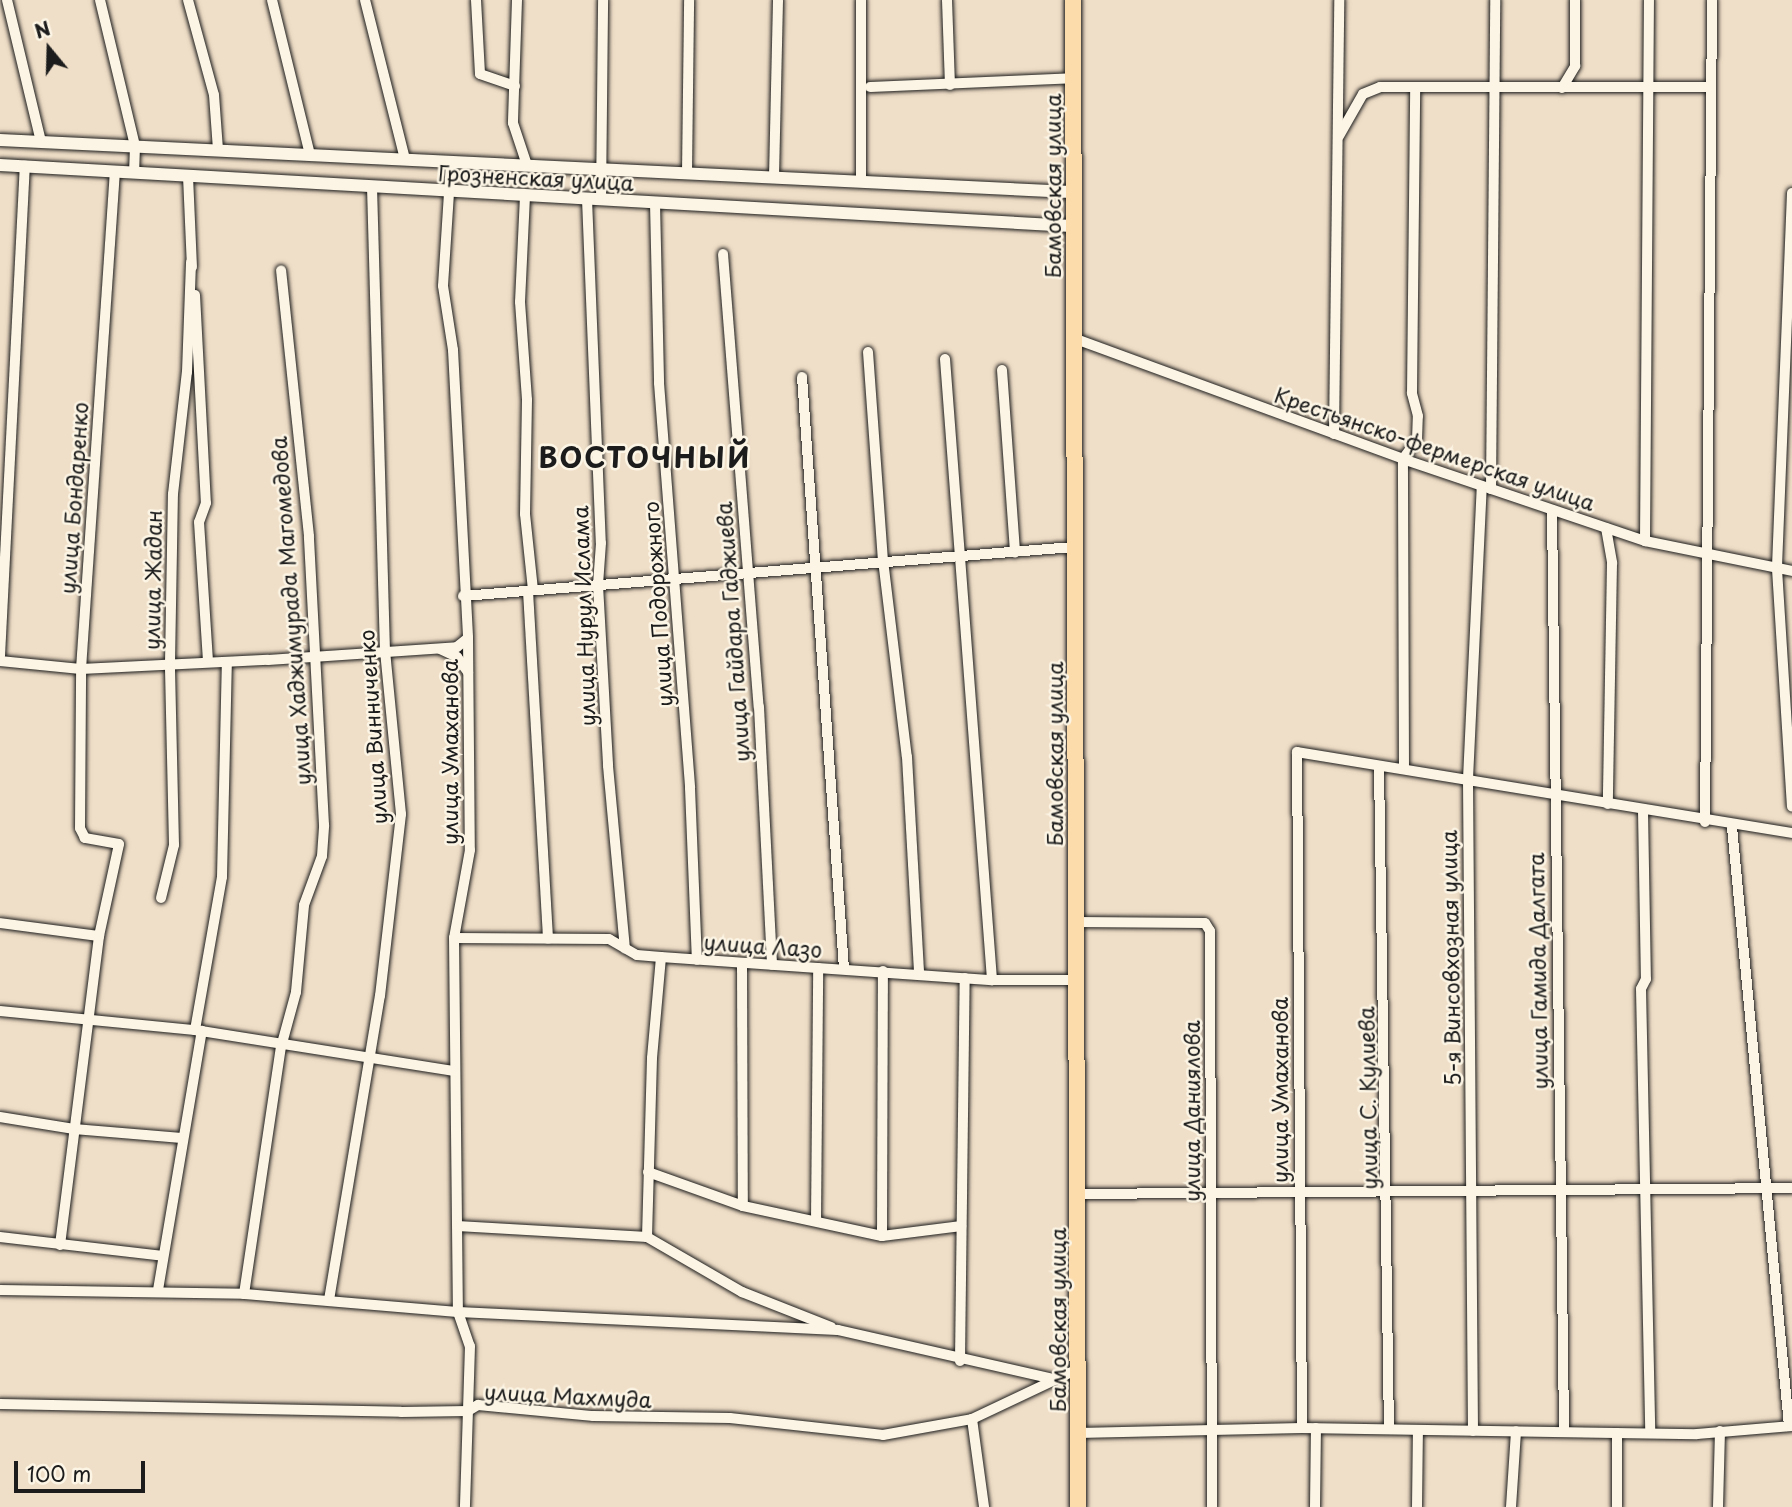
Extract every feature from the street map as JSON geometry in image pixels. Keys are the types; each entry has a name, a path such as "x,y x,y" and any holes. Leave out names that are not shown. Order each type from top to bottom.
{"highway":[{"name":"Бамовская улица","path":"1073,0 1071,226 1076,922 1074,980 1079,1194 1077,1507"}],"street":[{"path":"7,0 41,142"},
{"path":"100,0 135,146 134,173"},
{"path":"188,0 214,95 218,150"},
{"path":"272,0 310,155"},
{"path":"365,0 405,159"},
{"path":"476,0 480,74 515,86"},
{"path":"517,0 513,122 527,165"},
{"path":"601,200 603,0"},
{"path":"687,173 689,0"},
{"path":"774,177 778,0"},
{"path":"861,0 861,182"},
{"path":"947,0 950,85"},
{"path":"1334,434 1339,0"},
{"name":"5-я Винсовхозная улица","path":"1473,1431 1468,779 1486,487 1495,0"},
{"path":"1562,88 1575,66 1575,0"},
{"path":"1645,541 1649,0"},
{"path":"1705,822 1712,0"},
{"path":"870,88 1073,78"},
{"path":"1338,137 1370,89 1648,90 1711,87"},
{"path":"1404,768 1403,459 1417,440 1418,416 1412,393 1415,88"},
{"name":"Грозненская улица","path":"0,139 1071,192"},
{"name":"улица Умаханова","path":"451,162 443,286 453,350 463,596 469,673 470,850 454,938 453,1072 458,1312 470,1346 465,1507"},
{"name":"Грозненская улица","path":"0,164 1071,226"},
{"path":"25,166 0,659 81,669 440,649 457,647 468,638"},
{"name":"улица Бондаренко","path":"99,936 119,844 85,838 80,828 81,669 115,172"},
{"path":"188,176 206,503 199,522 208,663"},
{"name":"улица Винниченко","path":"329,1300 370,1059 401,814 385,652 372,187"},
{"path":"1792,194 1777,569 1792,807"},
{"path":"525,196 520,302 527,400 525,514 548,938"},
{"name":"улица Нурул Ислама","path":"587,200 598,585 608,766 625,948"},
{"name":"улица Подорожного","path":"655,203 659,383 676,579 697,960"},
{"name":"улица Гайдара Гаджиева","path":"723,254 772,965"},
{"name":"улица Жадан","path":"161,898 174,845 170,663 173,494 187,372 191,261"},
{"name":"улица Хаджимурада Магомедова","path":"244,1294 281,1047 296,992 304,905 322,856 324,825 309,536 281,270"},
{"name":"Крестьянско-фермерская улица","path":"1073,338 1403,459 1645,541 1792,571"},
{"path":"868,352 883,560 906,757 919,974"},
{"path":"945,359 992,980"},
{"path":"1002,370 1016,553"},
{"path":"802,377 844,969"},
{"name":"улица Гамида Далгата","path":"1552,510 1564,1432"},
{"path":"1606,528 1612,563 1608,804"},
{"path":"463,596 747,574 883,560 1074,547"},
{"path":"440,649 457,657 469,673"},
{"path":"158,1290 222,877 227,662"},
{"name":"улица Умаханова","path":"1302,1428 1298,1193 1297,752 1379,766"},
{"path":"1379,766 1555,794 1732,827 1792,833"},
{"name":"улица С. Кулиева","path":"1379,766 1388,1193 1389,1429"},
{"path":"1643,811 1646,979 1641,989 1650,1433"},
{"path":"1078,1433 1316,1428 1650,1433 1790,1426 1764,1188 1732,827"},
{"name":"улица Даниялова","path":"1076,922 1205,923 1210,931 1212,1507"},
{"path":"0,923 99,936 88,1018 83,1085 74,1129 60,1245"},
{"name":"улица Лазо","path":"454,938 609,939 637,955 992,980 1074,980"},
{"path":"646,1237 661,957"},
{"path":"742,963 743,1206"},
{"path":"816,1221 818,968"},
{"path":"883,971 883,1236"},
{"path":"960,1361 965,978"},
{"path":"0,1011 198,1030 281,1047 453,1072"},
{"path":"0,1117 74,1129 182,1138"},
{"path":"648,1172 743,1206 883,1236 961,1226"},
{"path":"1079,1194 1647,1192 1792,1188"},
{"path":"458,1226 646,1237 743,1292 838,1330 960,1361 1053,1380"},
{"path":"0,1237 163,1256"},
{"path":"0,1290 158,1290 244,1294 458,1312 838,1330"},
{"name":"улица Махмуда","path":"0,1404 468,1411 478,1405 593,1416 730,1418 883,1435 972,1419 1078,1369"},
{"path":"972,1419 984,1507"},
{"path":"1315,1507 1316,1428"},
{"path":"1417,1507 1418,1430"},
{"path":"1511,1507 1516,1431"},
{"path":"1718,1507 1720,1431"},
{"path":"1617,1433 1617,1507"}],"district":[{"name":"ВОСТОЧНЫЙ","path":"645,457"}]}
